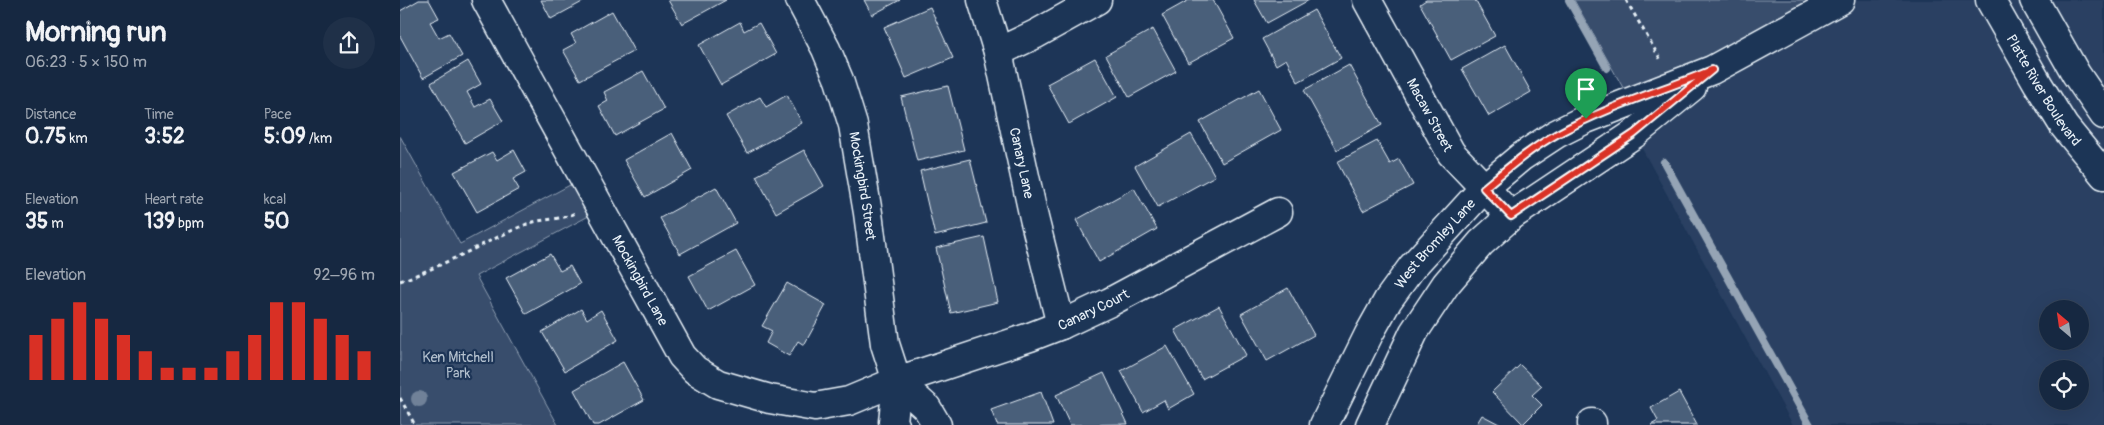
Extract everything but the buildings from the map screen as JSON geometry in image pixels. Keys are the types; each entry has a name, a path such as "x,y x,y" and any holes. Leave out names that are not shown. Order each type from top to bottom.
{"street":[{"name":"Mockingbird Lane","path":"486,0 671,338 682,356 705,378 718,384 770,399 815,407 849,401 897,381"},
{"name":"Mockingbird Street","path":"800,0 826,49 853,125 867,204 885,344 897,381 895,425"},
{"name":"Canary Lane","path":"982,0 998,52 1034,218 1062,325"},
{"path":"998,52 1036,34 1097,0"},
{"name":"Macaw Street","path":"1367,0 1451,152 1511,216"},
{"name":"West Bromley Lane","path":"1324,425 1388,300 1412,267 1484,188 1520,157 1556,134 1586,119 1712,70 1840,0"},
{"name":"Platte River Boulevard","path":"1990,0 2064,126 2104,175"},
{"path":"2034,0 2076,74 2104,115"},
{"name":"West Bromley Lane","path":"1370,425 1414,332 1446,284 1482,243 1511,216 1634,134 1712,70"},
{"name":"Canary Court","path":"897,381 1062,325 1110,302 1278,212"},
{"path":"897,381 927,408 937,425"}],"path":[{"path":"1626,0 1660,58"},
{"path":"400,281 430,271 529,223 567,217 597,202"},
{"path":"400,398 415,425"}],"shaded area":[{"path":"1840,0 2104,0 2104,425 1793,425 1634,134 1712,70"}],"green space":[{"path":"1574,0 1840,0 1631,102"},
{"name":"Ken Mitchell Park","path":"400,136 460,244 583,178 600,210 476,276 558,425 400,425"}],"waterway":[{"path":"1569,0 1607,68"},
{"path":"1664,162 1810,425"}],"route":[{"path":"1712,70 1634,134 1511,216 1484,188 1520,157 1556,134 1586,119 1712,70"}]}
